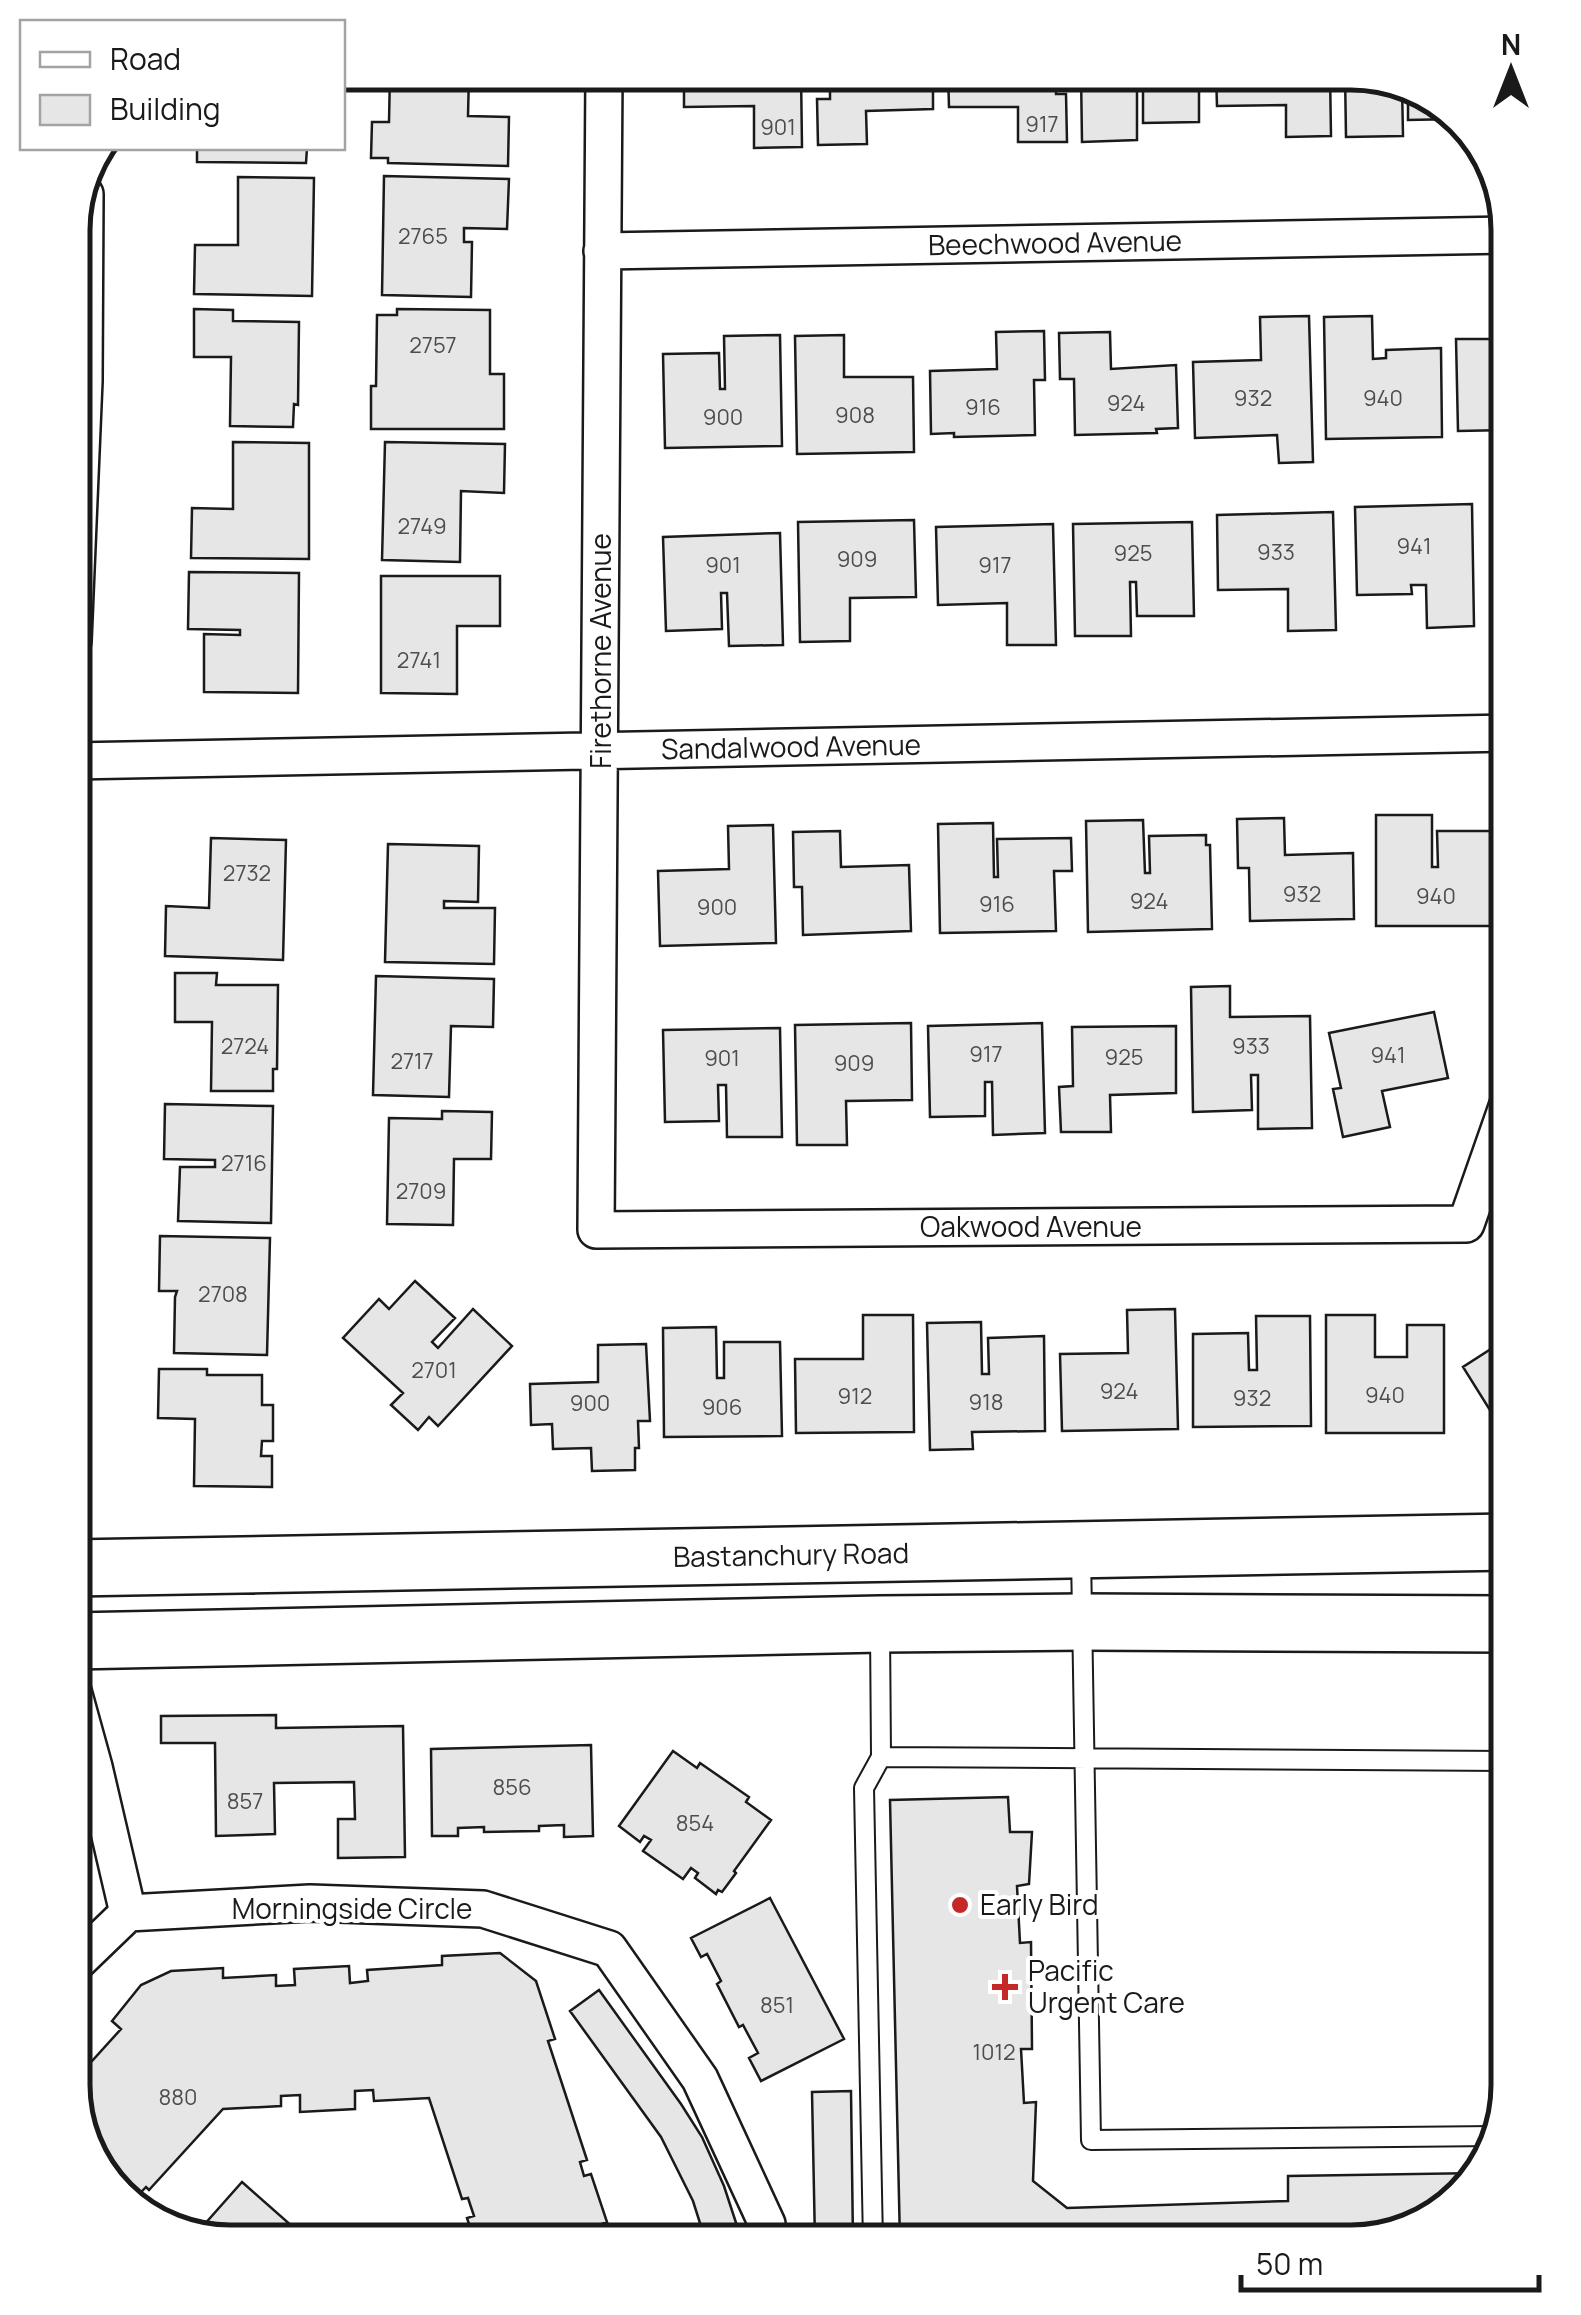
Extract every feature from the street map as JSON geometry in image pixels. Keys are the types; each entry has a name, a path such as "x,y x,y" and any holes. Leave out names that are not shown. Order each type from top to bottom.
{"main road":[{"name":"Bastanchury Road","path":"90,1568 1491,1542"},
{"path":"90,1640 880,1624 1491,1624"}],"street":[{"name":"Firethorne Avenue","path":"596,1230 604,90"},
{"name":"Beechwood Avenue","path":"602,251 1491,235"},
{"name":"Sandalwood Avenue","path":"90,761 1491,733"},
{"name":"Oakwood Avenue","path":"596,1230 1466,1224 1491,1153"},
{"path":"90,1753 128,1913 90,1949"},
{"name":"Morningside Circle","path":"128,1913 310,1903 483,1910 608,1949 700,2079 767,2225"}],"lane":[{"path":"1082,1550 1091,2140 1481,2136"},
{"path":"873,2225 864,1788 882,1757 880,1624"},
{"path":"882,1757 1491,1761"}],"building":[{"path":"390,90 469,90 468,116 509,117 508,166 388,163 388,158 371,158 372,122 389,122"},
{"path":"684,90 801,90 802,147 754,148 754,106 684,107"},
{"path":"830,90 933,90 933,109 866,111 867,144 818,145 817,99 830,99"},
{"path":"948,90 1056,90 1056,94 1066,94 1067,142 1018,142 1018,107 949,107"},
{"path":"1081,90 1137,90 1137,140 1082,142"},
{"path":"1143,90 1199,90 1199,122 1143,123"},
{"path":"1217,90 1330,90 1331,136 1286,137 1286,105 1217,106"},
{"path":"1345,90 1402,100 1403,136 1346,137"},
{"path":"1408,103 1436,119 1408,120"},
{"path":"197,150 307,150 306,163 197,162"},
{"path":"384,176 509,179 507,229 464,228 464,242 472,242 471,297 382,295"},
{"path":"238,177 314,178 312,296 194,294 195,245 238,245"},
{"path":"194,309 233,310 233,321 299,322 298,405 294,404 293,427 230,426 231,357 194,357"},
{"path":"397,309 490,310 490,374 504,374 504,429 371,429 377,315 397,315"},
{"path":"1309,316 1313,462 1279,463 1277,435 1195,438 1193,362 1261,360 1260,317"},
{"path":"1372,316 1373,359 1386,358 1386,350 1441,348 1442,437 1326,439 1324,317"},
{"path":"1044,331 1045,380 1034,380 1035,435 931,434 930,371 997,369 996,332"},
{"path":"1110,332 1111,369 1176,365 1178,428 1156,429 1157,433 1075,435 1074,379 1060,379 1059,333"},
{"path":"780,335 782,446 665,448 663,354 719,353 720,389 725,389 724,336"},
{"path":"844,335 844,377 913,377 914,452 797,454 795,336"},
{"path":"1456,339 1491,339 1491,430 1458,431"},
{"path":"233,442 309,443 309,559 191,558 192,508 233,509"},
{"path":"385,442 505,444 504,493 461,491 460,562 382,560"},
{"path":"1472,504 1474,626 1427,628 1426,585 1411,585 1412,594 1357,595 1355,507"},
{"path":"1333,512 1336,630 1288,631 1288,589 1218,590 1217,515"},
{"path":"914,520 916,597 850,598 850,641 800,642 798,522"},
{"path":"1192,522 1194,616 1137,616 1136,582 1130,582 1131,636 1075,636 1073,524"},
{"path":"1053,524 1056,645 1007,645 1007,603 938,605 936,527"},
{"path":"780,533 783,645 729,646 727,593 721,593 722,629 666,631 663,537"},
{"path":"189,572 299,573 298,693 204,692 204,634 240,635 240,630 188,629"},
{"path":"381,576 500,576 500,626 457,626 457,694 381,693"},
{"path":"1376,815 1432,815 1432,867 1438,867 1437,831 1491,831 1491,926 1376,926"},
{"path":"1284,818 1285,855 1353,853 1354,919 1250,921 1249,868 1238,868 1237,819"},
{"path":"1143,820 1145,873 1150,873 1149,836 1206,835 1206,845 1210,845 1212,929 1088,932 1086,821"},
{"path":"993,823 994,877 998,877 997,839 1071,838 1072,871 1054,871 1056,931 940,933 938,824"},
{"path":"773,825 776,943 660,946 658,871 729,869 728,826"},
{"path":"840,831 841,867 909,865 911,931 803,935 802,887 794,887 793,832"},
{"path":"211,838 286,840 283,960 165,956 166,906 209,908"},
{"path":"388,844 479,846 478,902 444,901 444,908 495,908 494,964 385,962"},
{"path":"175,973 217,973 216,985 278,985 273,1091 211,1091 212,1022 175,1022"},
{"path":"376,976 494,979 493,1027 451,1026 449,1097 373,1095"},
{"path":"1230,986 1230,1017 1310,1016 1312,1128 1258,1129 1258,1075 1251,1075 1252,1110 1193,1112 1191,987"},
{"path":"1434,1012 1448,1078 1382,1091 1390,1127 1343,1137 1333,1089 1341,1088 1329,1033"},
{"path":"911,1023 912,1100 846,1101 847,1145 797,1145 795,1025"},
{"path":"1042,1023 1045,1133 993,1135 992,1082 985,1082 985,1116 930,1117 928,1026"},
{"path":"1176,1026 1176,1093 1110,1095 1111,1132 1061,1132 1059,1087 1073,1086 1072,1027"},
{"path":"780,1028 782,1137 727,1137 726,1085 718,1085 719,1121 665,1122 663,1030"},
{"path":"165,1104 273,1106 271,1223 178,1221 180,1167 215,1167 215,1160 164,1159"},
{"path":"442,1111 492,1112 491,1159 454,1159 453,1225 387,1224 389,1118 442,1119"},
{"path":"160,1236 270,1238 267,1355 174,1353 177,1291 159,1291"},
{"path":"415,1281 455,1318 432,1342 438,1348 473,1309 512,1346 438,1426 429,1417 418,1430 391,1405 403,1393 343,1338 379,1299 389,1309"},
{"path":"1175,1309 1178,1429 1062,1431 1060,1354 1128,1353 1127,1310"},
{"path":"863,1315 913,1315 914,1432 796,1433 795,1359 863,1359"},
{"path":"1326,1315 1375,1315 1375,1357 1407,1357 1407,1325 1444,1325 1444,1433 1326,1433"},
{"path":"1256,1316 1310,1316 1311,1426 1193,1427 1193,1334 1248,1333 1249,1370 1257,1370"},
{"path":"981,1322 982,1374 989,1374 988,1338 1044,1336 1045,1431 972,1432 973,1449 930,1450 927,1323"},
{"path":"716,1327 717,1378 724,1378 724,1342 780,1342 782,1436 664,1437 663,1328"},
{"path":"646,1344 650,1421 638,1421 635,1470 592,1471 591,1448 553,1449 552,1424 531,1425 530,1384 598,1382 598,1345"},
{"path":"1491,1349 1491,1412 1463,1367"},
{"path":"159,1369 207,1369 207,1375 262,1375 262,1405 273,1405 273,1441 262,1441 261,1456 272,1456 272,1487 194,1486 195,1419 158,1418"},
{"path":"276,1715 276,1728 403,1726 405,1857 338,1858 338,1819 355,1819 354,1782 274,1783 275,1834 216,1836 215,1743 161,1743 161,1716"},
{"path":"591,1745 593,1836 564,1837 564,1825 539,1826 539,1831 484,1832 484,1827 458,1828 458,1836 432,1836 431,1749"},
{"path":"673,1751 697,1768 700,1763 749,1797 746,1802 771,1820 722,1892 718,1890 716,1894 695,1878 698,1873 691,1868 683,1879 643,1851 651,1840 644,1836 640,1842 619,1826"},
{"path":"1008,1797 1010,1832 1032,1832 1029,1884 1017,1886 1020,1943 1031,1942 1032,2049 1021,2049 1024,2103 1036,2102 1033,2181 1067,2208 1288,2201 1288,2176 1459,2173 1421,2206 1369,2224 900,2225 890,1800"},
{"path":"770,1898 844,2039 761,2081 749,2058 758,2053 743,2025 739,2027 707,1954 701,1957 691,1938"},
{"path":"500,1953 536,1981 555,2039 548,2041 587,2160 580,2162 584,2176 591,2174 607,2222 469,2225 467,2218 474,2216 468,2198 462,2199 429,2098 374,2101 373,2090 355,2091 355,2109 300,2112 300,2095 281,2096 281,2106 223,2109 149,2190 146,2187 141,2192 109,2155 91,2103 90,2063 121,2029 112,2021 141,1985 171,1971 223,1968 223,1978 276,1975 276,1986 295,1985 294,1969 349,1966 350,1983 368,1981 367,1970 442,1965 442,1956"},
{"path":"599,1990 702,2137 737,2225 701,2225 661,2137 570,2011"},
{"path":"851,2091 853,2225 815,2225 812,2092"},
{"path":"242,2182 291,2225 221,2225 206,2222"}],"place":[{"name":"Early Bird","path":"960,1905"},
{"name":"Pacific Urgent Care","path":"1005,1987"}]}
